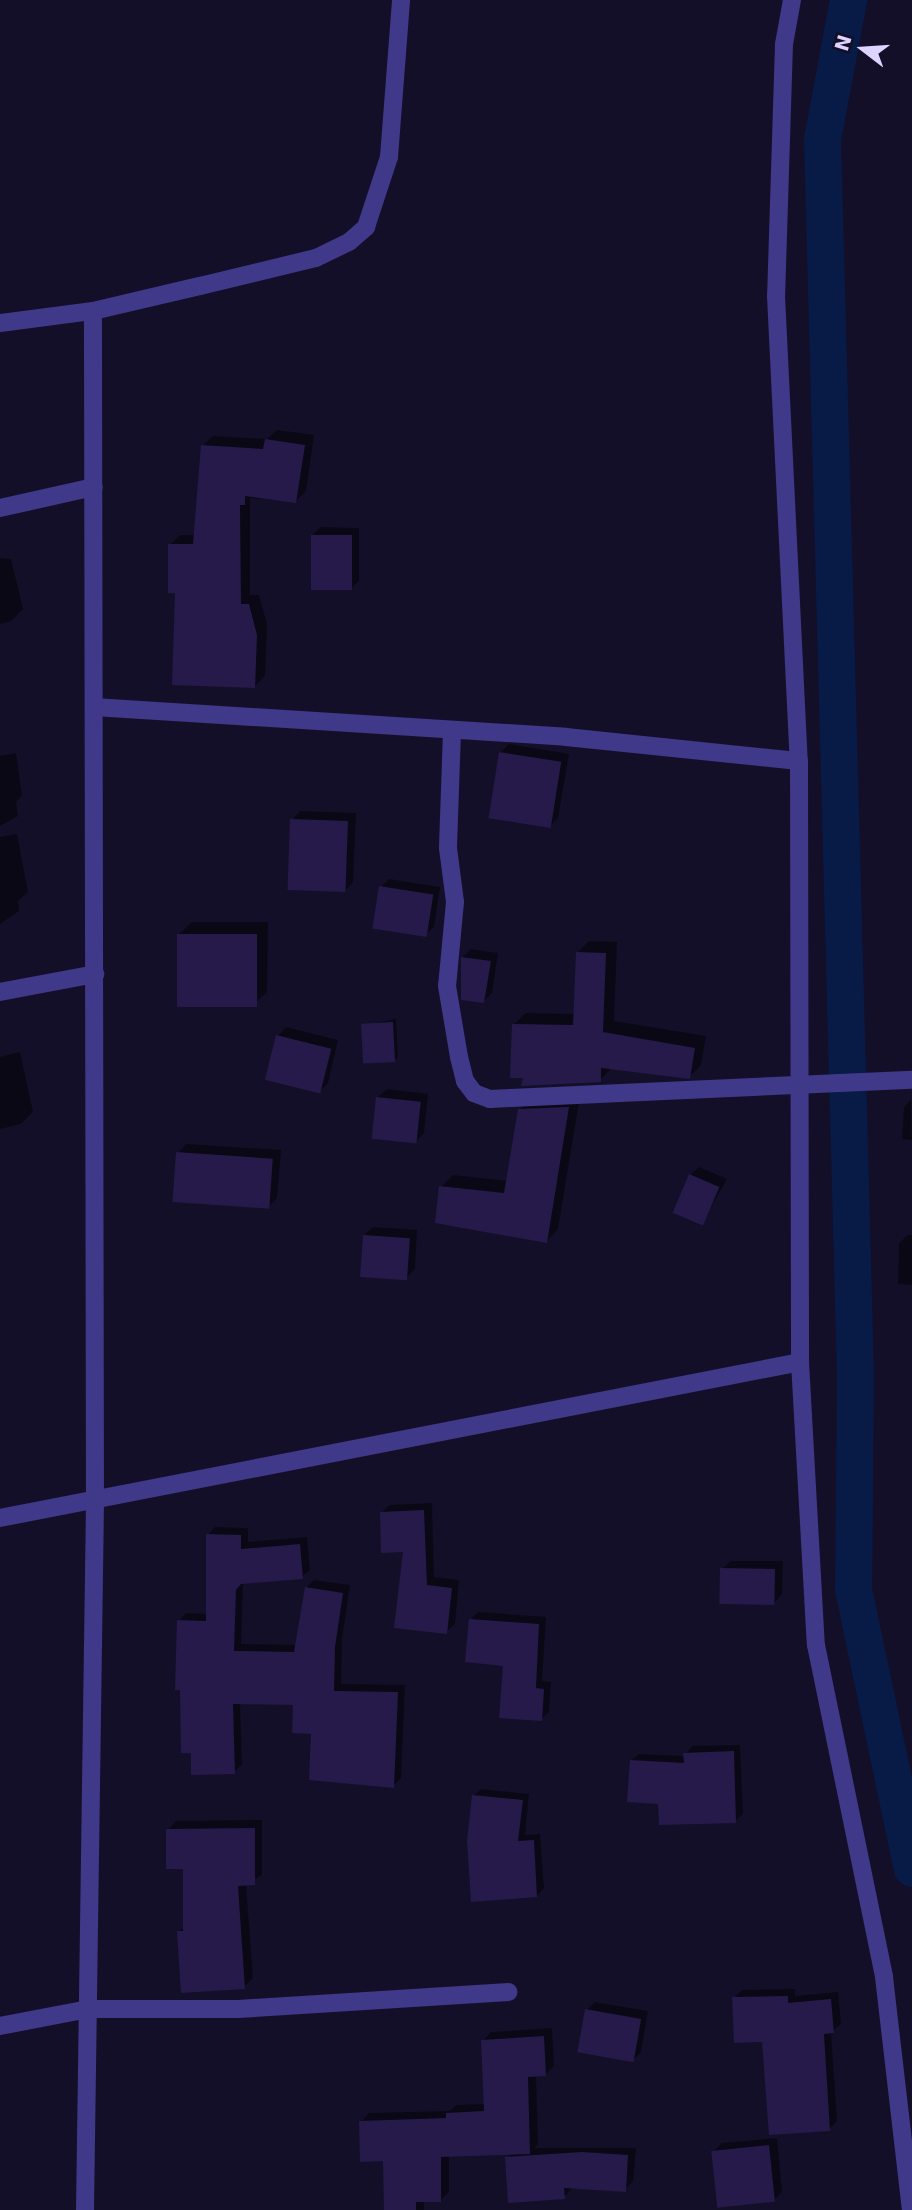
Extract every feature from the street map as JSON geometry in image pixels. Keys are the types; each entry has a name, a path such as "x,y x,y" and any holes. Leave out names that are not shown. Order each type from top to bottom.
{"street":[{"path":"0,323 93,311 317,258 349,242 366,227 389,157 401,0"},
{"path":"792,0 784,44 776,296 799,761 800,1362 816,1645 884,1977 911,2210"},
{"path":"85,2210 95,1499 93,311"},
{"path":"0,508 94,487"},
{"path":"94,707 452,732 566,737 799,761"},
{"path":"452,732 448,848 455,902 447,986 459,1057 474,1093 490,1099 912,1080"},
{"path":"0,992 95,974"},
{"path":"0,1518 800,1362"},
{"path":"0,2026 88,2009 238,2009 508,1992"}],"building":[{"path":"265,439 305,445 296,503 245,496 245,505 240,505 241,604 249,604 257,635 255,688 172,685 175,593 168,593 168,544 193,544 201,445 263,449"},
{"path":"311,535 352,535 352,590 311,590"},
{"path":"499,752 561,762 551,828 489,818"},
{"path":"290,819 348,821 345,892 288,890"},
{"path":"379,886 433,895 427,937 372,928"},
{"path":"177,934 257,934 257,1007 177,1007"},
{"path":"576,952 606,953 603,1032 695,1048 690,1079 601,1068 601,1082 521,1086 523,1078 510,1078 512,1024 573,1025"},
{"path":"461,957 491,961 484,1003 461,1000"},
{"path":"393,1022 395,1062 363,1064 361,1024"},
{"path":"276,1035 331,1049 320,1093 265,1080"},
{"path":"376,1097 421,1102 416,1143 372,1139"},
{"path":"569,1107 547,1243 435,1223 439,1186 504,1193 518,1109"},
{"path":"176,1152 273,1159 269,1209 173,1202"},
{"path":"689,1174 719,1187 703,1226 673,1213"},
{"path":"363,1235 410,1238 407,1280 360,1277"},
{"path":"424,1510 427,1585 452,1588 447,1634 394,1628 403,1552 381,1553 380,1512"},
{"path":"206,1534 241,1535 241,1549 300,1544 303,1579 241,1584 236,1590 234,1651 294,1652 305,1587 343,1593 335,1647 334,1691 398,1692 394,1788 309,1780 311,1734 292,1733 293,1705 233,1704 235,1774 191,1775 191,1753 181,1753 180,1690 175,1690 177,1620 206,1621"},
{"path":"720,1568 775,1569 774,1605 719,1604"},
{"path":"469,1619 539,1624 536,1688 544,1689 542,1721 499,1718 503,1666 465,1662"},
{"path":"734,1751 736,1823 659,1825 658,1804 627,1802 630,1760 684,1763 683,1753"},
{"path":"472,1795 523,1800 518,1841 534,1840 537,1897 471,1902 467,1841"},
{"path":"255,1828 255,1885 238,1886 245,1989 181,1993 177,1931 183,1931 183,1869 166,1869 166,1829"},
{"path":"788,1996 788,2003 831,1999 834,2033 824,2034 830,2131 769,2135 762,2042 734,2043 732,1997"},
{"path":"585,2009 641,2019 633,2062 577,2052"},
{"path":"544,2036 546,2076 528,2077 530,2154 441,2157 441,2202 416,2202 416,2210 384,2210 383,2161 360,2162 359,2121 446,2118 446,2113 484,2111 481,2040"},
{"path":"769,2145 775,2202 717,2208 711,2151"},
{"path":"582,2152 628,2155 626,2192 564,2188 565,2199 508,2203 505,2157"}],"waterway":[{"path":"848,0 822,139 855,1376 853,1589 912,1868"}]}
